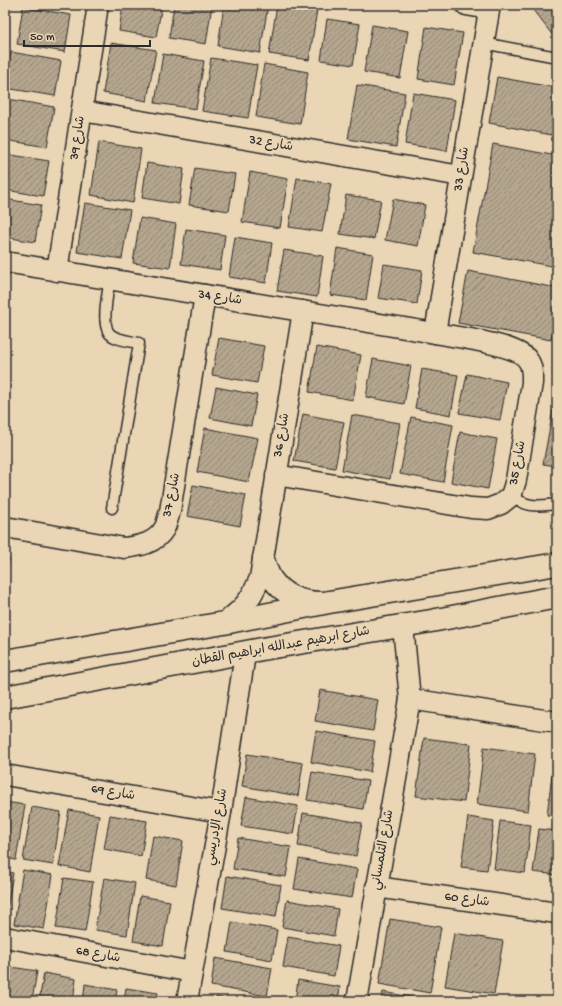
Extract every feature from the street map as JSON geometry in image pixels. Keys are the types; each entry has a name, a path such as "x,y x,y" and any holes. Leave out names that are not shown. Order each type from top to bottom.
{"street":[{"name":"شارع 39","path":"57,271 98,5"},
{"path":"466,5 489,7"},
{"name":"شارع 33","path":"435,333 489,7"},
{"name":"شارع 32","path":"82,111 461,176"},
{"name":"شارع 34","path":"5,262 435,333"},
{"name":"شارع 37","path":"5,527 124,548 142,546 155,539 164,530 170,511 206,295"},
{"name":"شارع 36","path":"224,623 240,611 252,596 260,578 303,311"},
{"name":"شارع 35","path":"276,475 471,508 488,509 501,504 511,496 516,480 532,383 532,368 527,358 506,347 435,333"},
{"path":"263,558 271,578 287,594 307,602 329,602"},
{"path":"5,661 224,623 329,602 557,564"},
{"path":"557,564 552,570 550,576 551,583 557,590"},
{"path":"520,570 528,572 534,576 538,583 539,591 536,598 529,603"},
{"name":"شارع ابرهيم عبدالله ابراهيم القطان","path":"5,697 557,597"},
{"name":"شارع التلمساني","path":"357,1001 410,699 403,626"},
{"path":"89,646 82,652 79,660 80,668 84,674 100,680"},
{"name":"شارع الإدريسي","path":"187,1001 220,812 245,654"},
{"path":"39,655 47,657 54,662 58,669 57,678 53,685 46,689"},
{"path":"410,699 557,722"},
{"name":"شارع 69","path":"5,775 220,812"},
{"name":"شارع 60","path":"376,887 557,913"},
{"name":"شارع 68","path":"5,937 192,972"}],"lane":[{"path":"483,43 557,57"},
{"path":"110,279 105,322 109,333 117,338 139,343 112,508"},
{"path":"511,496 523,504 536,506 557,504"}],"building":[{"path":"123,5 162,5 156,37 119,31"},
{"path":"174,5 212,5 206,44 169,38"},
{"path":"224,5 268,5 260,53 218,46"},
{"path":"277,5 317,10 309,60 269,54"},
{"path":"529,5 557,5 557,41 554,37"},
{"path":"23,7 71,15 65,52 17,44"},
{"path":"327,19 360,24 353,65 321,60"},
{"path":"372,25 408,31 400,78 364,72"},
{"path":"426,27 463,33 454,85 418,79"},
{"path":"111,43 156,50 147,101 103,93"},
{"path":"11,52 61,61 55,96 5,88"},
{"path":"163,54 204,61 196,109 155,103"},
{"path":"211,58 257,65 248,118 202,111"},
{"path":"264,64 308,72 300,124 256,117"},
{"path":"497,77 557,88 557,136 489,123"},
{"path":"357,85 405,93 396,147 348,139"},
{"path":"413,93 455,100 447,151 405,144"},
{"path":"8,99 54,107 47,147 5,140 5,115"},
{"path":"99,142 141,149 133,203 91,195"},
{"path":"493,144 557,156 557,267 473,252"},
{"path":"5,154 49,161 43,196 5,190"},
{"path":"147,163 184,169 179,204 142,198"},
{"path":"195,168 235,174 229,211 189,205"},
{"path":"250,172 288,179 280,228 242,222"},
{"path":"297,178 331,184 322,232 289,227"},
{"path":"346,195 381,200 374,239 340,234"},
{"path":"5,199 41,205 35,242 5,237"},
{"path":"393,199 425,205 418,246 385,240"},
{"path":"85,203 130,210 122,259 77,252"},
{"path":"140,218 176,224 170,268 133,263"},
{"path":"186,229 225,235 220,270 181,264"},
{"path":"235,237 272,243 266,283 229,277"},
{"path":"337,248 373,254 366,300 330,295"},
{"path":"284,250 323,256 317,297 277,291"},
{"path":"384,264 422,270 417,304 378,298"},
{"path":"468,271 557,288 557,306 551,340 458,323"},
{"path":"219,338 264,346 257,383 212,375"},
{"path":"317,347 361,355 353,400 309,392"},
{"path":"373,359 411,366 404,404 366,397"},
{"path":"422,369 458,375 451,415 415,408"},
{"path":"467,374 507,382 500,420 459,413"},
{"path":"216,387 257,395 251,426 210,418"},
{"path":"553,410 557,411 557,466 543,464"},
{"path":"303,414 344,422 335,468 294,461"},
{"path":"352,415 400,423 390,479 342,470"},
{"path":"411,417 453,425 443,482 400,474"},
{"path":"205,428 258,438 249,482 197,472"},
{"path":"460,432 497,439 488,489 451,482"},
{"path":"193,485 246,495 240,526 187,516"},
{"path":"5,558 9,559 5,582"},
{"path":"320,690 378,700 373,731 315,721"},
{"path":"316,731 375,741 370,772 311,762"},
{"path":"424,738 471,744 464,802 416,796"},
{"path":"484,747 535,754 528,811 477,804"},
{"path":"247,754 303,763 298,796 242,786"},
{"path":"554,759 557,759 557,816 547,815"},
{"path":"312,772 368,781 363,809 307,800"},
{"path":"246,797 298,806 293,834 241,826"},
{"path":"5,802 25,805 16,860 5,858"},
{"path":"32,807 61,812 53,865 23,860"},
{"path":"69,810 99,815 90,872 59,866"},
{"path":"303,813 362,823 356,856 298,846"},
{"path":"110,815 147,821 141,856 104,849"},
{"path":"468,817 494,821 487,870 461,867"},
{"path":"500,821 531,825 525,873 494,869"},
{"path":"539,829 557,831 557,875 533,872"},
{"path":"153,836 183,841 176,885 146,880"},
{"path":"238,838 291,847 286,877 233,869"},
{"path":"299,859 357,869 352,898 294,889"},
{"path":"23,870 53,875 44,929 14,924"},
{"path":"5,871 13,873 5,923"},
{"path":"227,876 281,885 276,917 222,908"},
{"path":"64,878 93,882 85,932 56,928"},
{"path":"104,878 135,883 127,935 95,930"},
{"path":"140,896 170,901 163,946 133,941"},
{"path":"287,900 338,909 334,936 282,927"},
{"path":"390,919 441,927 430,993 379,984"},
{"path":"232,922 277,930 272,960 227,952"},
{"path":"454,933 503,941 494,994 445,986"},
{"path":"288,937 339,946 334,976 283,967"},
{"path":"215,958 272,968 267,996 211,986"},
{"path":"5,966 37,971 32,1001 5,1001"},
{"path":"44,973 76,979 73,1001 39,1001"},
{"path":"298,980 340,987 338,1001 295,1001"},
{"path":"85,984 117,990 115,1001 83,1001"},
{"path":"126,988 158,993 156,1001 124,1001"},
{"path":"383,992 428,1000 428,1001 381,1001"},
{"path":"216,997 240,1001 215,1001"}]}
